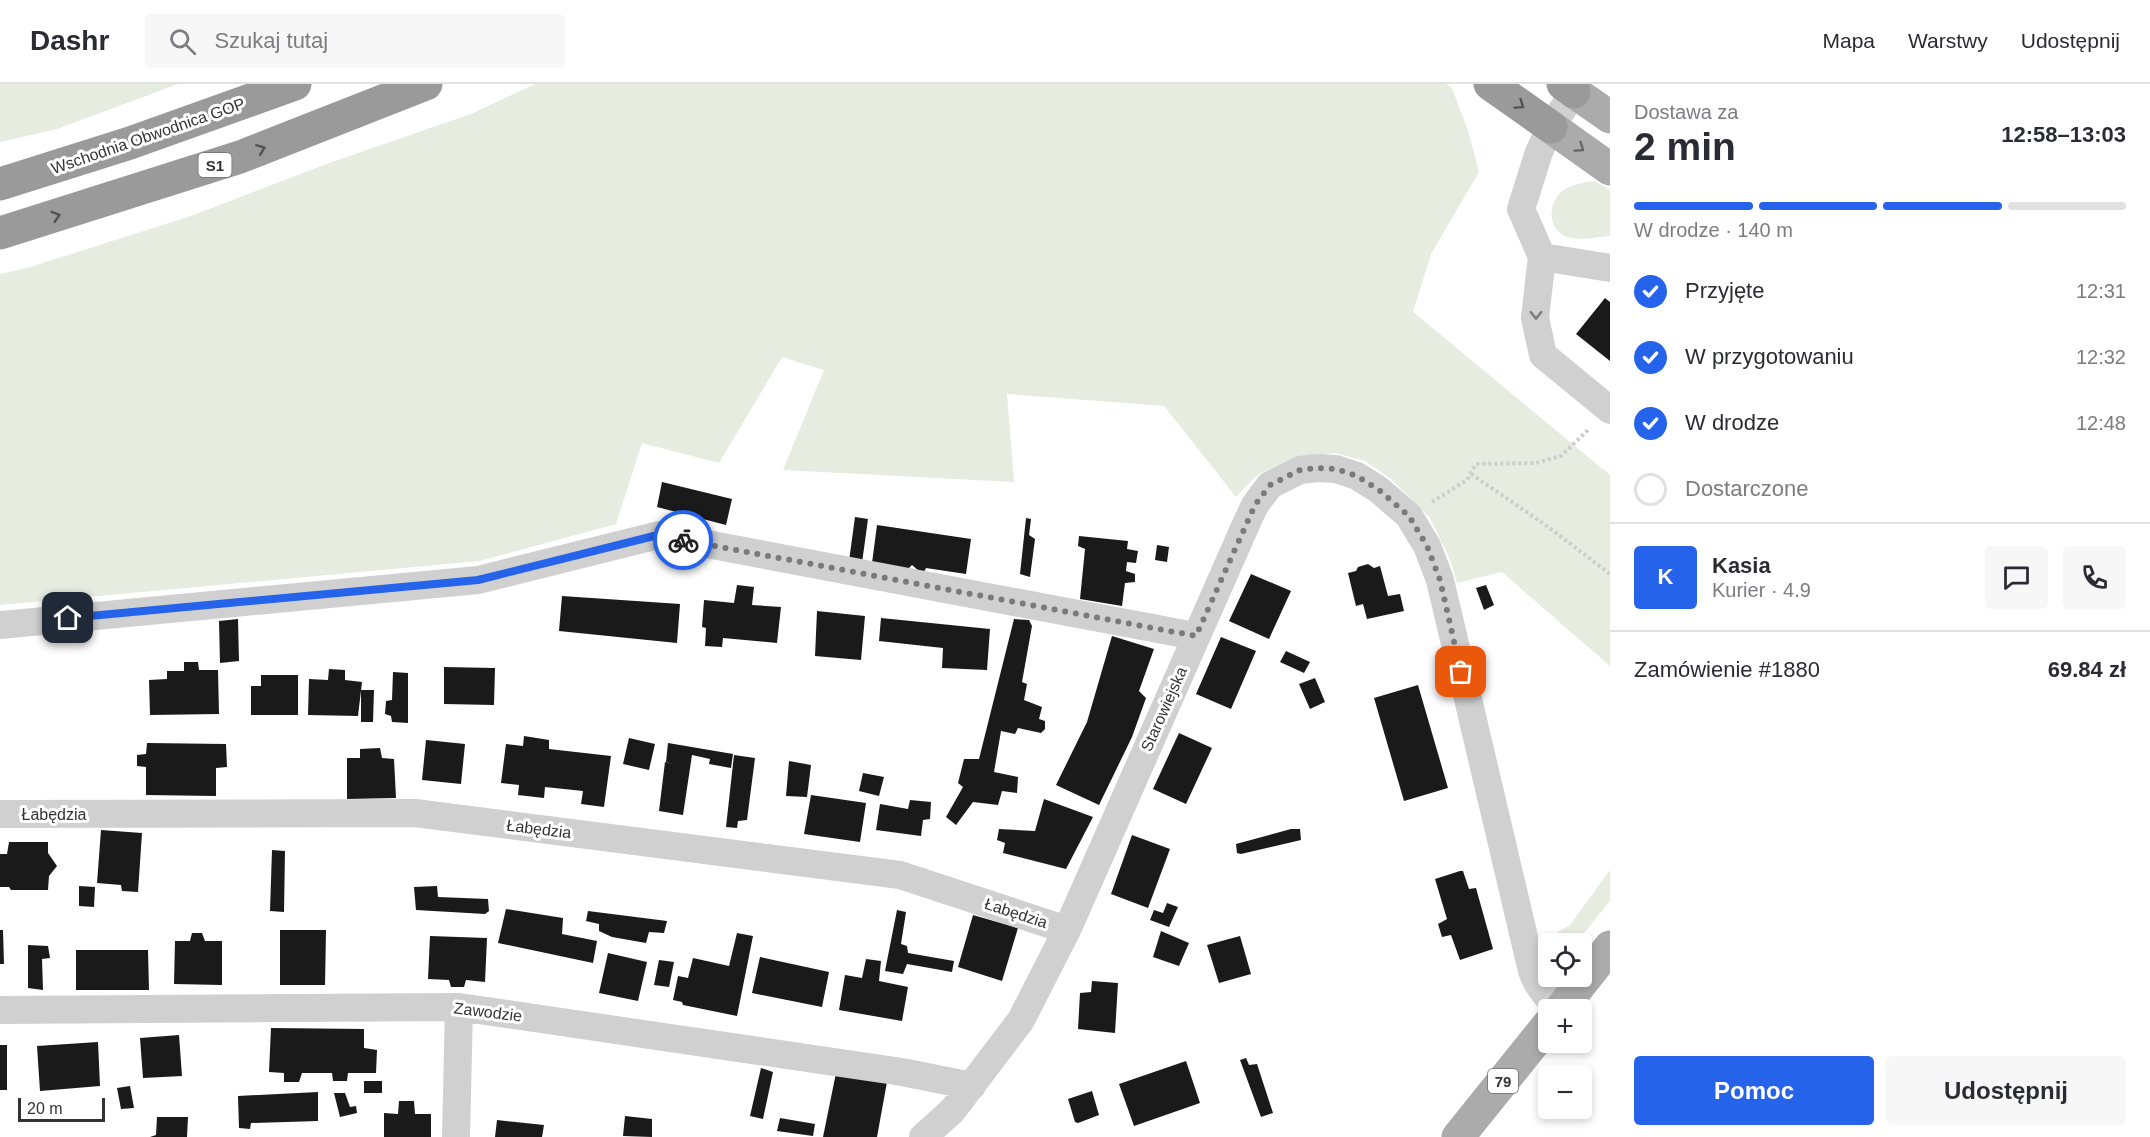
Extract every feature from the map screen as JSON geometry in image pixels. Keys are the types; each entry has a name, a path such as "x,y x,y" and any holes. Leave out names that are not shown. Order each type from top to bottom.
{"highway":[{"name":"Wschodnia Obwodnica GOP","path":"0,184 130,143 295,84"},
{"name":"S1","path":"0,233 240,157 426,84"},
{"path":"1490,84 1551,127"}],"main road":[{"path":"1568,88 1610,117"},
{"path":"1551,127 1610,169"},
{"path":"1569,999 1610,947"},
{"name":"79","path":"1458,1137 1538,1037"}],"street":[{"path":"1568,88 1539,152 1521,209 1542,257 1535,318 1543,355 1610,409"},
{"path":"1542,257 1610,268"},
{"name":"Starowiejska","path":"923,1137 952,1111 1021,1020 1067,930 1255,505 1270,485 1300,470 1336,469 1357,476 1379,490 1409,516 1427,546 1440,580 1532,970 1537,984 1550,999"},
{"path":"0,625 478,580 658,535 1196,636"},
{"name":"Łabędzia","path":"0,814 415,813 900,875 1067,930"},
{"path":"456,1137 459,1007"},
{"name":"Zawodzie","path":"0,1010 459,1007 902,1072 972,1086"}],"path":[{"path":"1409,516 1467,480 1476,464 1536,463 1561,456 1610,409"},
{"path":"1471,474 1547,526 1610,574"}],"shaded area":[{"path":"0,84 178,84 57,129 0,142"},
{"path":"535,84 1446,84 1452,88 1469,134 1479,172 1431,254 1413,312 1610,475 1610,666 1502,572 1457,583 1451,562 1430,518 1390,478 1365,461 1335,453 1288,460 1257,475 1236,497 1164,406 1007,394 1014,482 783,470 824,370 782,357 719,463 642,443 616,524 479,561 0,605 0,274 27,268 191,216 332,162 471,114"},
{"path":"1595,181 1610,190 1610,236 1578,239 1560,233 1552,221 1556,199 1567,188"},
{"path":"1610,870 1610,901 1584,933 1556,933 1570,925"}],"building":[{"path":"1605,298 1610,302 1610,361 1576,334"},
{"path":"662,482 732,499 726,525 657,507"},
{"path":"855,517 868,519 862,563 849,561"},
{"path":"1026,518 1031,519 1029,535 1035,539 1030,577 1020,574"},
{"path":"877,525 971,539 966,574 926,568 924,572 912,565 908,569 872,563"},
{"path":"1079,536 1128,541 1127,549 1138,551 1136,563 1127,562 1126,571 1135,574 1135,582 1125,583 1122,606 1080,599 1085,549 1078,546"},
{"path":"1157,545 1169,547 1167,562 1155,560"},
{"path":"1368,564 1374,568 1380,566 1388,596 1400,594 1404,611 1367,619 1363,604 1356,606 1348,573"},
{"path":"1251,574 1291,591 1269,639 1229,621"},
{"path":"737,585 754,587 752,605 781,607 777,643 723,638 722,647 705,646 706,628 702,627 704,600 734,603"},
{"path":"1486,585 1494,605 1484,610 1476,588"},
{"path":"562,596 680,604 677,643 559,631"},
{"path":"817,611 865,616 861,660 815,656"},
{"path":"881,618 990,629 987,670 942,668 943,648 879,641"},
{"path":"238,619 239,661 220,663 219,621"},
{"path":"1014,619 1029,620 1032,626 1022,682 1027,684 1024,700 1042,707 1039,719 1045,721 1045,729 1041,733 1018,728 1015,734 1001,731 994,772 1018,777 1017,793 1002,791 998,805 973,802 956,825 946,817 963,787 958,783 964,759 979,759"},
{"path":"1112,636 1154,649 1139,691 1146,698 1132,737 1099,805 1056,785 1087,722"},
{"path":"1221,637 1256,651 1231,709 1196,694"},
{"path":"1286,651 1310,662 1304,673 1280,662"},
{"path":"184,662 198,662 199,670 218,670 219,714 150,715 149,680 167,679 167,671 184,671"},
{"path":"444,667 495,668 494,705 444,704"},
{"path":"329,669 345,670 345,680 362,682 358,716 308,715 309,679 328,680"},
{"path":"393,672 408,673 408,723 392,722 391,716 385,714 386,701 392,700"},
{"path":"261,675 298,675 298,715 251,715 251,686 261,686"},
{"path":"1315,678 1325,702 1310,709 1299,684"},
{"path":"1418,685 1448,788 1404,801 1374,698"},
{"path":"361,690 374,690 373,722 361,722"},
{"path":"1179,733 1212,748 1186,804 1153,789"},
{"path":"524,736 549,740 549,749 611,756 604,807 581,804 583,791 545,787 544,798 518,795 519,785 501,783 506,744 523,746"},
{"path":"629,738 655,744 649,770 623,764"},
{"path":"426,740 465,744 461,784 422,780"},
{"path":"147,743 226,744 227,767 216,768 216,796 146,795 146,767 137,766 137,755 146,754"},
{"path":"668,743 733,754 731,768 709,764 710,759 692,755 683,815 659,811 665,762 673,764 666,762"},
{"path":"380,748 382,758 394,759 396,798 347,799 347,758 360,758 360,749"},
{"path":"734,755 755,758 747,820 738,821 737,828 726,827"},
{"path":"789,761 811,765 807,797 786,796"},
{"path":"863,773 884,777 879,796 859,791"},
{"path":"811,795 866,803 860,842 804,834"},
{"path":"1044,799 1093,817 1066,869 1003,853 1005,843 997,840 999,829 1035,831"},
{"path":"910,800 931,802 930,819 923,820 921,836 876,830 880,804 908,809"},
{"path":"1291,829 1300,829 1301,840 1237,853 1236,844"},
{"path":"101,830 142,833 138,892 122,891 121,885 97,883"},
{"path":"1132,835 1170,849 1148,908 1111,894"},
{"path":"9,842 48,842 48,853 57,866 49,876 48,890 11,890 9,887 0,887 0,854 7,854"},
{"path":"272,850 285,851 284,912 270,911"},
{"path":"1463,871 1469,889 1476,888 1493,949 1460,960 1451,935 1442,937 1438,924 1447,919 1435,879"},
{"path":"79,886 95,887 94,907 79,906"},
{"path":"437,886 438,897 488,899 489,911 485,914 416,910 414,887"},
{"path":"1167,903 1178,907 1169,927 1150,920 1154,910 1163,913"},
{"path":"506,909 563,918 562,934 597,941 593,963 498,943"},
{"path":"897,910 906,912 901,944 907,946 908,953 954,961 952,972 907,964 903,974 885,971"},
{"path":"588,911 667,921 664,933 649,932 646,943 612,937 599,931 599,924 586,921"},
{"path":"973,915 1018,928 1002,981 958,967"},
{"path":"0,930 3,930 4,964 0,964"},
{"path":"280,930 326,930 325,985 280,985"},
{"path":"1161,931 1189,943 1179,966 1153,957"},
{"path":"192,933 202,933 205,941 222,941 222,985 174,984 175,941 190,941"},
{"path":"737,933 753,936 737,1016 683,1005 682,1002 673,1000 678,976 688,978 693,958 729,966"},
{"path":"430,936 487,938 485,982 466,980 464,987 451,987 449,980 428,979"},
{"path":"1240,936 1251,974 1219,983 1207,945"},
{"path":"28,945 48,946 50,958 42,959 43,990 28,988"},
{"path":"76,950 148,950 149,990 76,990"},
{"path":"608,953 647,962 638,1001 599,993"},
{"path":"760,957 829,972 822,1007 752,993"},
{"path":"866,959 881,961 879,981 908,987 902,1021 839,1010 845,975 862,978"},
{"path":"659,960 674,962 669,987 654,985"},
{"path":"1092,981 1118,983 1115,1033 1078,1029 1080,993 1091,992"},
{"path":"271,1028 364,1029 364,1048 377,1050 376,1073 348,1073 347,1081 333,1081 332,1073 302,1073 299,1082 284,1082 284,1073 269,1072"},
{"path":"179,1035 182,1076 143,1078 140,1038"},
{"path":"98,1042 100,1086 40,1091 37,1046"},
{"path":"0,1045 7,1045 7,1090 0,1090"},
{"path":"1246,1058 1249,1065 1257,1064 1273,1113 1261,1117 1240,1060"},
{"path":"1186,1061 1200,1103 1134,1126 1119,1084"},
{"path":"761,1068 773,1072 763,1119 750,1116"},
{"path":"836,1073 887,1082 877,1137 823,1137"},
{"path":"364,1081 382,1081 382,1093 364,1093"},
{"path":"130,1086 134,1108 121,1109 117,1088"},
{"path":"1092,1091 1099,1115 1075,1122 1068,1099"},
{"path":"318,1092 318,1121 251,1123 250,1129 239,1128 238,1096"},
{"path":"334,1093 345,1093 350,1107 356,1106 357,1113 340,1117"},
{"path":"399,1101 414,1101 415,1114 431,1114 431,1137 384,1137 384,1113 398,1114"},
{"path":"625,1116 652,1119 652,1137 623,1136"},
{"path":"157,1117 188,1117 187,1137 150,1137 156,1135"},
{"path":"780,1118 815,1124 813,1136 777,1131"},
{"path":"497,1120 544,1125 542,1137 495,1137"}],"way so far":[{"path":"683,540 1196,636 1255,505 1270,485 1300,470 1336,469 1357,476 1379,490 1409,516 1427,546 1440,580 1461,672"}],"route":[{"path":"68,618 478,580 658,535 683,540"}]}
